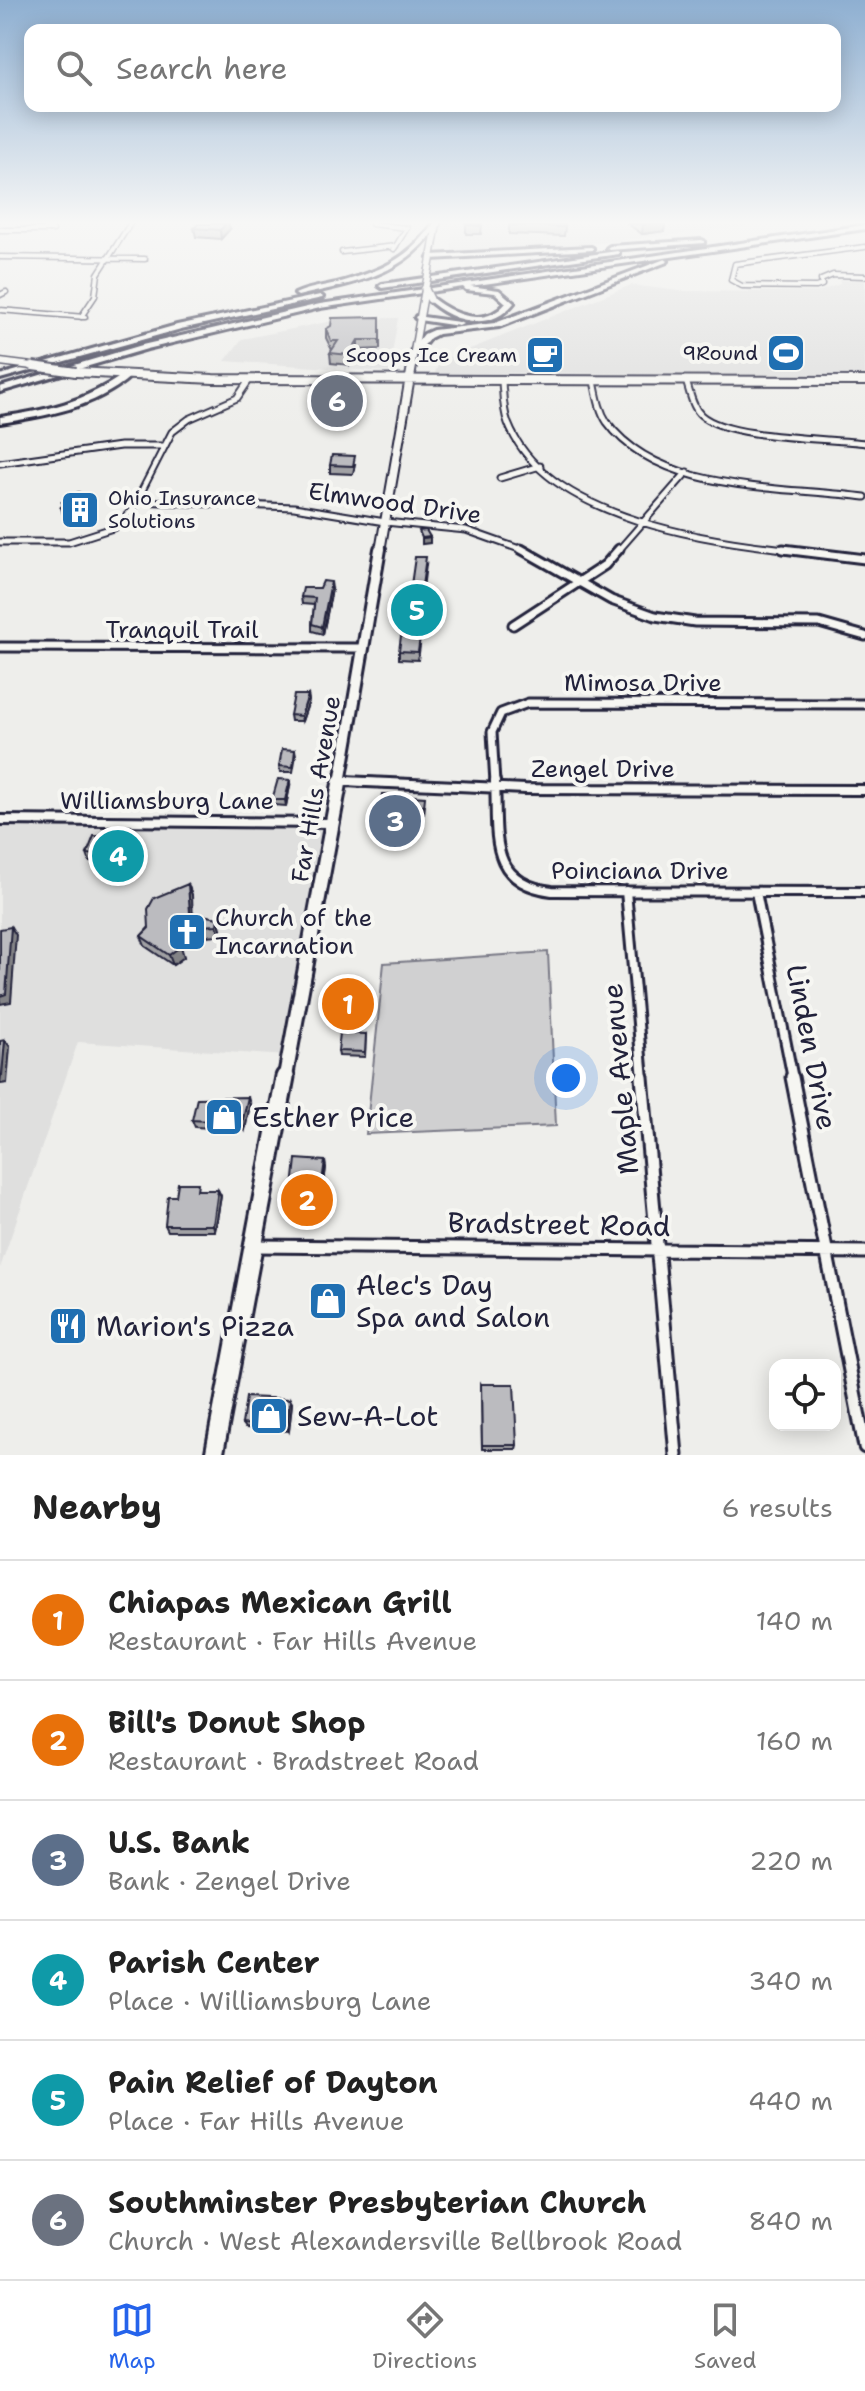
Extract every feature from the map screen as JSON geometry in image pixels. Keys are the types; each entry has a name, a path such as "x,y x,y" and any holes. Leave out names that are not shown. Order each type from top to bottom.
{"highway":[{"path":"0,377 132,335 301,292"},
{"path":"71,356 294,302 355,292"},
{"path":"0,390 172,340 268,316 401,292"},
{"path":"425,292 426,300 447,313 461,317 496,316 510,303 498,292"},
{"path":"172,340 434,292"},
{"path":"411,356 427,336 436,332 496,325 583,292"},
{"path":"419,318 474,325 520,315"},
{"path":"0,420 70,407 103,392 127,376"}],"main road":[{"name":"Far Hills Avenue","path":"214,1455 333,823 411,356 426,300"},
{"path":"0,362 127,376 250,379 865,381"}],"street":[{"path":"0,295 6,292"},
{"path":"0,310 84,317 96,292"},
{"path":"0,542 59,543 89,538 123,522 177,427 237,398 250,379"},
{"path":"502,381 509,426 540,466 584,497 645,523 720,541 865,559"},
{"path":"594,381 604,417 618,435 642,453 687,472 739,483 865,497"},
{"path":"686,381 699,412 717,425 742,431 865,443"},
{"path":"0,463 120,446 164,446"},
{"path":"500,478 540,466"},
{"path":"513,625 581,581 623,549 687,472"},
{"name":"Elmwood Drive","path":"137,501 304,508 385,522 441,526 487,535 524,549 624,606 668,619 819,623 865,636"},
{"name":"Tranquil Trail","path":"0,647 363,648"},
{"name":"Mimosa Drive","path":"495,788 494,724 501,713 520,704 865,704"},
{"name":"Zengel Drive","path":"340,781 495,788 865,790"},
{"name":"Poinciana Drive","path":"495,788 500,859 515,881 539,890 865,892"},
{"name":"Williamsburg Lane","path":"0,820 333,823"},
{"name":"Maple Avenue","path":"626,891 676,1455"},
{"name":"Linden Drive","path":"756,892 865,1447"},
{"name":"Bradstreet Road","path":"251,1246 865,1252"}],"shaded area":[{"path":"614,292 865,292 865,375 435,373 440,361"},
{"path":"398,318 389,372 225,361 242,339 342,319"},
{"path":"0,820 333,823 288,1056 78,1042 0,1268"},
{"path":"548,952 556,1126 366,1134 384,963"}],"building":[{"path":"380,317 380,340 358,340 349,355 330,353 338,341 331,341 326,329 331,326 332,318"},
{"path":"332,455 355,456 353,466 330,465"},
{"path":"78,492 91,497 70,511 61,507 66,504 62,502"},
{"path":"426,530 430,537 422,538 419,531"},
{"path":"415,557 426,557 422,586 411,585"},
{"path":"323,581 331,582 322,627 312,624 315,598 301,597 303,588 320,588"},
{"path":"422,590 421,596 430,596 429,607 404,605 405,598"},
{"path":"401,636 420,637 418,652 399,651"},
{"path":"294,695 308,695 301,716 290,715"},
{"path":"282,749 295,750 293,767 279,766"},
{"path":"278,779 290,780 285,800 272,800"},
{"path":"383,794 425,797 424,806 409,805 407,822 380,820"},
{"path":"94,836 128,838 126,844 142,845 139,853 121,851 118,857 87,854"},
{"name":"Church of the Incarnation","path":"188,884 190,913 218,918 217,925 185,927 173,940 181,946 169,955 141,936 149,928 148,909 154,898"},
{"path":"11,927 6,994 0,996 0,929"},
{"path":"339,990 358,990 356,1008 337,1007"},
{"path":"340,1033 366,1034 365,1052 338,1051"},
{"path":"5,1040 2,1075 0,1076 0,1041"},
{"name":"Esther Price","path":"248,1097 242,1123 192,1120 197,1098"},
{"path":"296,1159 325,1161 317,1216 290,1218"},
{"path":"178,1183 198,1183 197,1190 218,1190 213,1225 165,1225 168,1196 176,1196"},
{"path":"481,1384 514,1384 517,1445 482,1445"},
{"name":"Sew-A-Lot","path":"246,1397 290,1399 287,1427 242,1424"}],"place":[{"name":"9Round","path":"786,353"},
{"name":"Scoops Ice Cream","path":"545,355"},
{"name":"Southminster Presbyterian Church","path":"337,401"},
{"name":"Ohio Insurance Solutions","path":"80,510"},
{"name":"Pain Relief of Dayton","path":"417,610"},
{"name":"U.S. Bank","path":"395,821"},
{"name":"Parish Center","path":"118,856"},
{"name":"Church of the Incarnation","path":"187,932"},
{"name":"Chiapas Mexican Grill","path":"348,1004"},
{"name":"Esther Price","path":"224,1117"},
{"name":"Bill's Donut Shop","path":"307,1200"},
{"name":"Alec's Day Spa and Salon","path":"328,1301"},
{"name":"Marion's Pizza","path":"68,1326"},
{"name":"Sew-A-Lot","path":"269,1416"}]}
